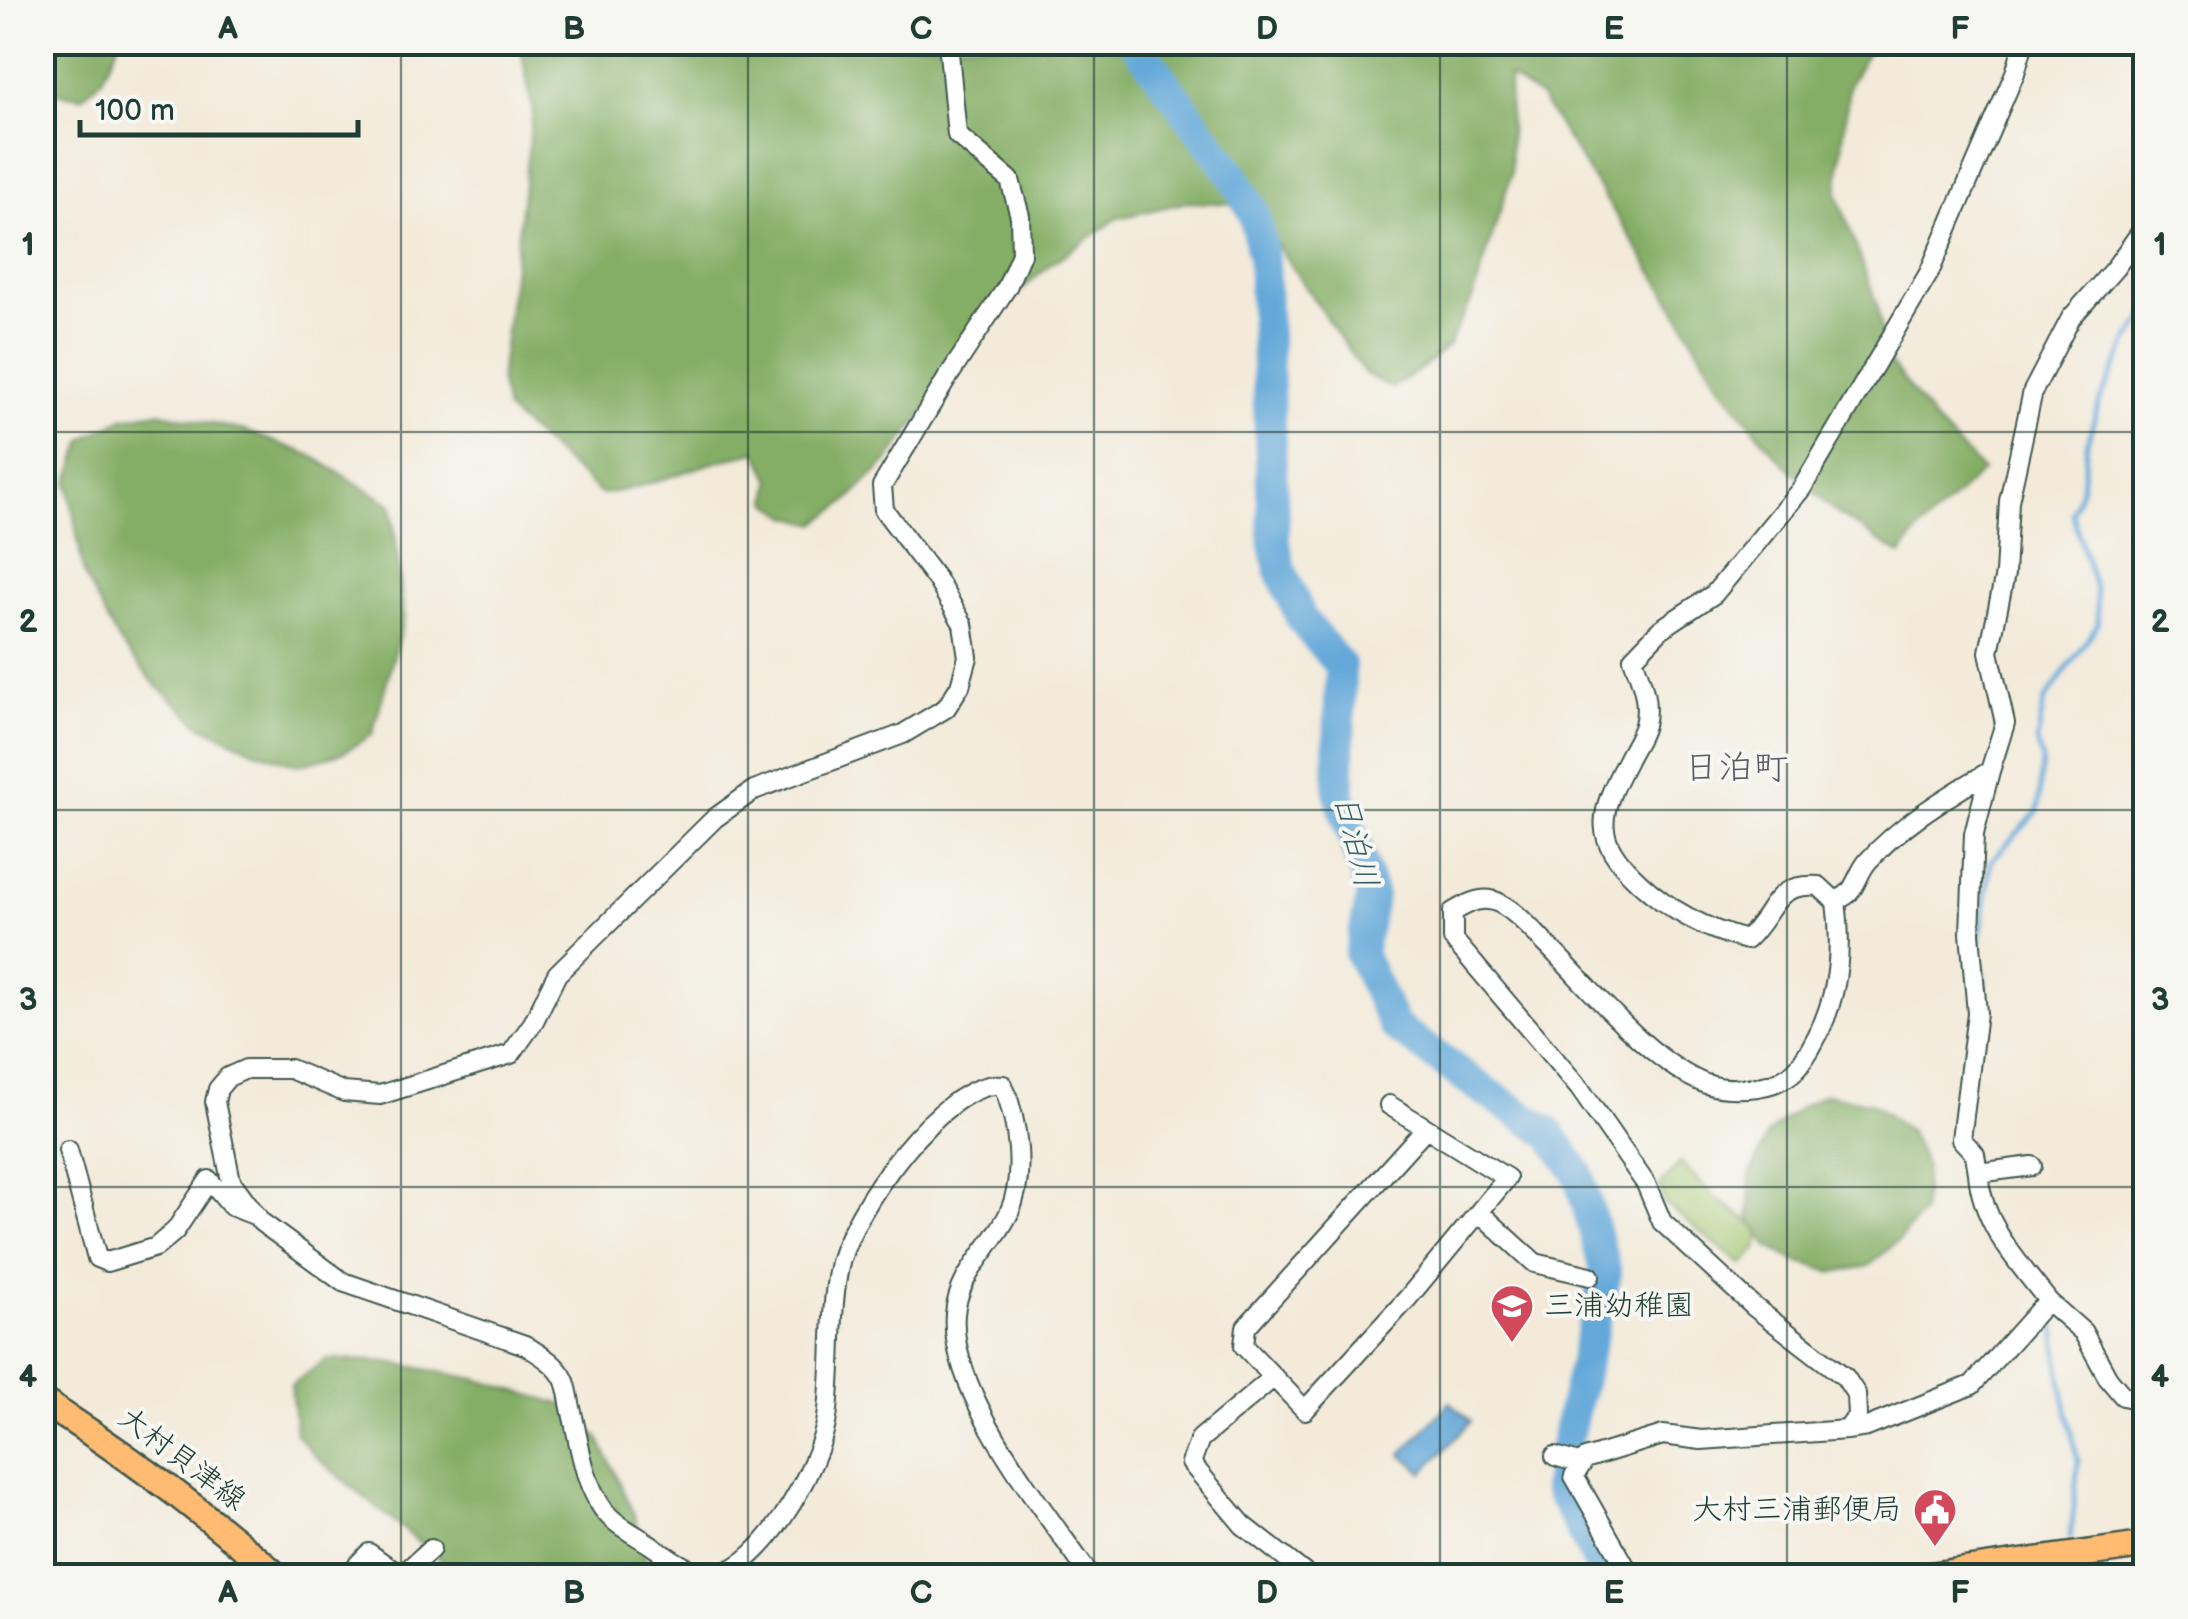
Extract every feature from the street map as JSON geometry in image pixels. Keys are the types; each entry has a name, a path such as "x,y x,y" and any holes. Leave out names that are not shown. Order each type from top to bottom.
{"main road":[{"name":"大村貝津線","path":"42,1401 120,1450 197,1507 277,1576"},
{"path":"1926,1576 2146,1545"}],"street":[{"path":"948,42 956,136 1010,180 1020,216 1021,254 1007,286 882,486 884,510 937,580 963,624 968,657 960,686 946,708 904,734 754,790 716,818 556,974 533,1023 511,1054 380,1095 344,1092 290,1070 246,1069 228,1077 218,1089 215,1102 231,1181 257,1216 302,1255 343,1282 524,1345 548,1359 564,1378 590,1486 604,1513 673,1560 706,1574 733,1570 761,1548 818,1448 827,1422 839,1266 851,1234 907,1146 934,1119 964,1093 990,1084 1003,1085 1017,1140 1017,1182 1009,1212 966,1278 955,1313 960,1357 982,1417 1090,1576"},
{"path":"1847,1430 1856,1416 1856,1394 1845,1377 1753,1306 1662,1222 1646,1184 1580,1089 1453,938 1452,912 1473,900 1499,902 1526,924 1631,1030 1674,1067 1707,1084 1741,1089 1773,1085 1795,1073 1810,1050 1840,963 1834,900 1819,886 1796,884 1779,896 1763,924 1746,940 1714,931 1661,903 1614,859 1603,827 1609,794 1644,727 1647,698 1634,658 1661,629 1714,594 1802,488 1929,273 2015,73 2024,42"},
{"path":"2146,225 2116,268 2070,318 2033,390 2009,501 2005,574 1990,652 2005,723 1974,834 1970,932 1977,1012 1961,1139 1976,1164 1980,1190 1999,1238 2045,1305 2082,1332 2108,1378 2124,1396 2146,1401"},
{"path":"1834,900 1851,894 1864,866 1894,834 1990,771"},
{"path":"1389,1105 1507,1178 1407,1299 1305,1410 1244,1346 1246,1327 1425,1129"},
{"path":"68,1150 97,1258 106,1262 156,1247 175,1231 209,1180 231,1206 257,1216"},
{"path":"1976,1164 2032,1166"},
{"path":"1479,1212 1534,1263 1572,1263 1590,1276"},
{"path":"1630,1576 1574,1476 1585,1460 1662,1435 1701,1440 1867,1427 1972,1385 2045,1305"},
{"path":"1274,1377 1200,1439 1191,1464 1243,1524 1308,1576"},
{"path":"1555,1456 1581,1464"},
{"path":"347,1576 370,1553 401,1576 431,1549"},
{"path":"407,1571 428,1573"}],"green space":[{"path":"43,42 119,43 101,80 82,97 53,93 43,83"},
{"path":"520,43 1873,43 1849,85 1837,194 1877,305 1886,357 1934,421 1983,471 1918,531 1901,555 1838,514 1775,455 1716,379 1675,307 1541,98 1509,77 1511,175 1474,295 1448,346 1391,388 1364,373 1249,204 1187,202 1118,218 1049,265 1015,296 887,462 846,502 816,524 788,516 768,502 771,480 757,452 601,494 506,410 500,380 533,111"},
{"path":"158,412 245,431 310,455 392,505 404,618 372,735 342,753 298,765 253,750 200,725 155,684 117,639 84,575 68,483 84,439 123,418"},
{"path":"1825,1094 1872,1103 1910,1132 1926,1167 1922,1213 1899,1240 1869,1266 1833,1272 1797,1262 1768,1246 1749,1217 1750,1176 1767,1135 1798,1109"},
{"path":"1681,1162 1714,1197 1761,1230 1757,1249 1742,1265 1664,1203 1660,1185"},
{"path":"327,1359 389,1362 475,1379 565,1405 599,1438 634,1515 650,1576 460,1576 317,1458 296,1434 291,1385"}],"water":[{"path":"1450,1402 1471,1421 1423,1473 1402,1454"}],"waterway":[{"name":"日泊川","path":"1135,42 1232,173 1254,214 1263,257 1274,541 1280,569 1302,620 1340,666 1339,792 1372,896 1360,954 1394,1026 1550,1133 1578,1173 1606,1273 1558,1487 1606,1576"},
{"path":"1979,945 1991,861 2038,811 2042,760 2037,741 2044,702 2098,624 2095,589 2072,513 2082,486 2087,443 2100,400 2146,315"},
{"path":"1981,966 1987,1005 1983,1034"},
{"path":"1968,1164 1974,1197"},
{"path":"2044,1312 2055,1327 2061,1381 2078,1461 2071,1538"}],"place":[{"name":"三浦幼稚園","path":"1512,1344"},
{"name":"大村三浦郵便局","path":"1935,1548"}],"district":[{"name":"日泊町","path":"1736,768"}]}
